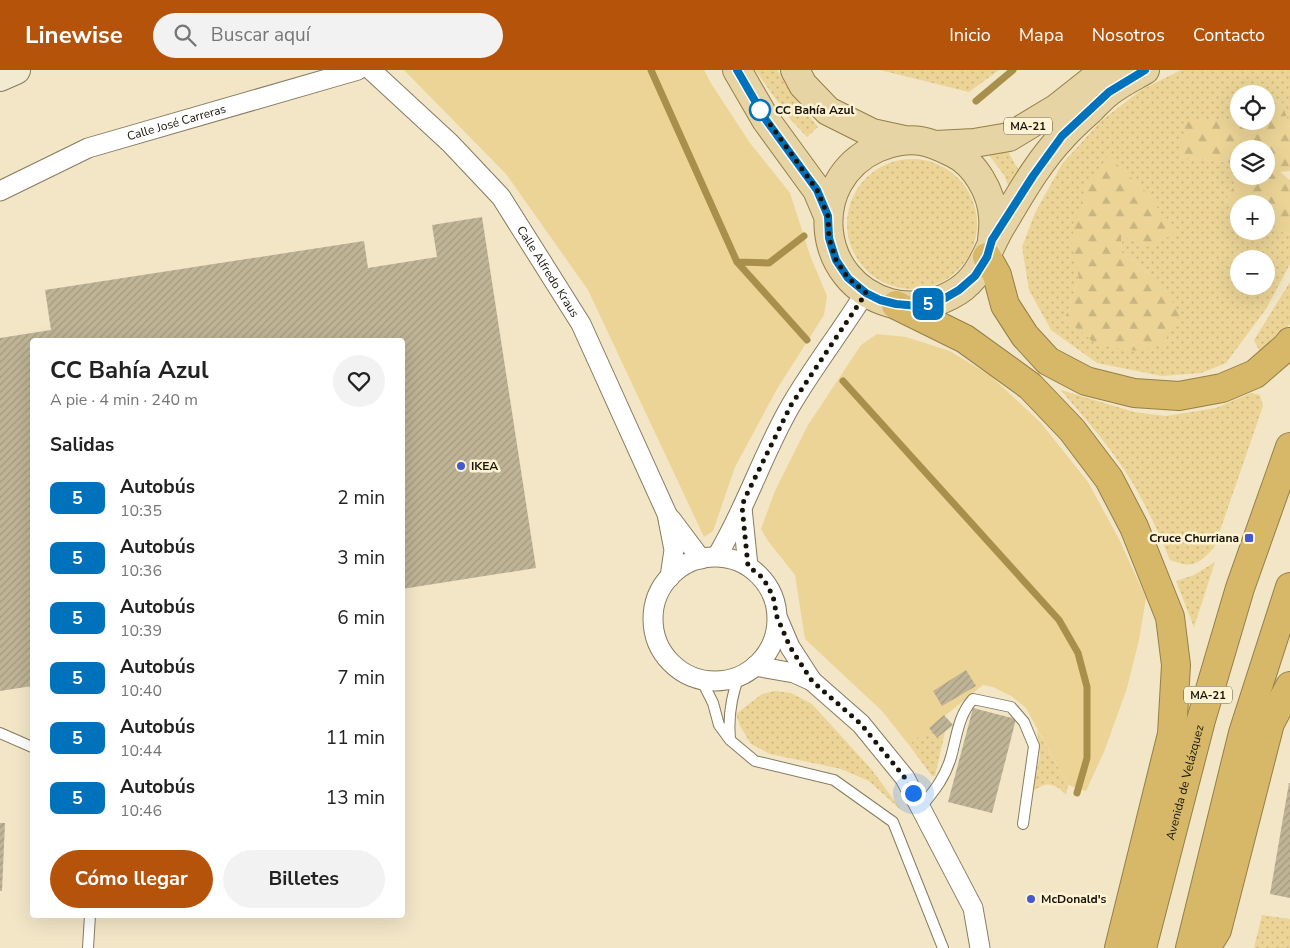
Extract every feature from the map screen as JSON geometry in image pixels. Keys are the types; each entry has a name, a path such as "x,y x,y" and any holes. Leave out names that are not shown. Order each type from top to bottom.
{"highway":[{"path":"989,248 1005,305 1025,336 1048,361 1086,381 1134,393 1179,396 1222,388 1260,370 1290,342"},
{"path":"896,304 965,339 1030,386 1072,430 1109,480 1134,526 1170,617 1176,665 1172,734 1119,948"},
{"name":"Avenida de Velázquez","path":"1142,948 1201,720 1240,588 1290,447"},
{"path":"1190,948 1243,733 1290,587"},
{"path":"1206,948 1217,930 1270,723 1290,686"}],"main road":[{"path":"0,77 16,70"},
{"path":"737,70 766,120 817,190 828,216"},
{"path":"795,70 803,85 828,111 872,133 905,141"},
{"name":"MA-21","path":"936,145 974,143 1009,137 1057,108 1105,70"},
{"name":"MA-21","path":"989,248 1033,176 1062,136 1109,92 1145,70"},
{"path":"905,141 921,141 936,145 958,155 975,172 988,192 993,216 989,248 975,276 959,290 940,301 918,306 880,300 866,293 848,278 836,260 829,238 828,216 832,197 840,179 852,164 868,152 886,144 905,141"}],"street":[{"name":"Calle José Carreras","path":"0,191 88,148 358,70"},
{"name":"Calle Alfredo Kraus","path":"371,70 450,143 501,197 580,324 667,514 674,550 670,577"},
{"path":"709,558 727,539 791,405 866,293"},
{"path":"742,506 748,566"},
{"name":"Calle Alfredo Kraus","path":"667,514 709,558"},
{"path":"777,617 776,634 768,652 755,666 739,676 720,681 701,679 682,671 667,658 657,641 653,622 655,605 661,588 670,577 688,564 709,558 732,557 748,566 763,578 773,596 777,617 790,647 812,681 861,724 905,778 974,908 980,948"},
{"path":"755,666 794,673 812,681"}],"lane":[{"path":"730,740 728,718 733,691 739,676"},
{"path":"701,679 713,703 719,724 730,740 755,761 834,780 893,822 942,948"},
{"path":"921,807 939,786 951,759 964,710 972,699 989,701 1011,707 1024,722 1034,746 1023,824"},
{"path":"0,733 30,745"},
{"path":"88,948 90,918"}],"green space":[{"path":"404,70 704,70 750,143 790,193 811,258 827,296 824,315 777,389 735,467 713,531 704,537 588,290 506,174"},
{"path":"755,70 777,70 800,105 818,127 807,137 791,120"},
{"path":"880,70 999,70 969,92"},
{"path":"1181,70 1290,70 1290,128 1282,102 1275,102 1275,85 1230,85 1230,120 1186,121 1180,157 1230,163 1230,185 1234,185 1226,201 1230,203 1230,240 1275,240 1275,228 1286,234 1290,233 1290,264 1275,292 1275,250 1230,250 1230,295 1273,295 1266,309 1226,363 1201,373 1162,376 1097,363 1051,330 1029,290 1022,247 1035,213 1062,164 1101,121 1141,90","holes":["1148,194 1121,235 1122,253 1157,278 1065,319 1079,278"]},
{"path":"1275,102 1282,102 1290,128 1290,171 1280,172 1290,180 1290,233 1286,234 1275,228 1275,195 1230,195 1230,203 1226,201 1234,185 1275,185 1275,140 1230,140 1230,163 1179,157 1186,120 1230,120 1230,130 1275,130"},
{"path":"1008,151 1023,175 1011,193 1004,175 989,155"},
{"path":"1108,156 1148,194 1175,234 1147,246 1121,236 1122,253 1157,278 1180,314 1163,344 1138,351 1097,345 1065,319 1079,278 1071,240 1085,188"},
{"path":"912,159 925,160 937,164 958,178 972,199 976,211 976,237 972,249 958,270 937,284 925,288 912,289 899,288 887,284 866,270 852,249 848,237 847,224 848,211 852,199 866,178 887,164 899,160"},
{"path":"1290,282 1290,324 1261,355 1254,340"},
{"path":"877,334 906,337 950,351 991,376 1041,423 1088,482 1119,539 1146,598 1139,640 1127,688 1104,752 1086,791 1068,785 1026,708 1011,696 993,687 983,685 909,745 882,711 805,639 795,575 768,541 761,529 775,491 808,425 861,345"},
{"path":"1061,390 1134,412 1166,416 1216,408 1251,393 1260,395 1263,406 1214,548 1204,558 1190,564 1170,560 1150,514 1119,461"},
{"path":"1215,562 1194,627 1176,581 1194,575"},
{"path":"775,691 791,693 812,704 872,770 902,811 869,781 841,769 770,754 751,744 740,726 736,714 762,694"},
{"path":"929,728 937,738 945,732 935,776 932,776 909,745"},
{"path":"1037,729 1068,785 1066,795 1050,784 1041,786 1032,792 1040,755"},
{"path":"1262,915 1290,919 1290,948 1254,948"}],"building":[{"name":"IKEA","path":"482,217 536,568 405,589 405,338 30,338 30,686 0,691 0,338 51,330 45,290 364,241 368,268 437,257 432,225"},
{"path":"966,670 976,686 942,706 933,691"},
{"path":"973,708 1016,719 992,813 948,802"},
{"path":"944,715 953,725 937,738 929,728"},
{"path":"1290,783 1290,898 1270,894"},
{"path":"0,823 5,823 2,891 0,891"}],"waterway":[{"path":"651,70 737,262 807,340"},
{"path":"976,101 1013,70"},
{"path":"737,262 769,263 804,236"},
{"path":"843,381 1059,620 1078,653 1087,687 1087,758 1077,793"}],"bus line":[{"name":"5","path":"737,70 766,120 817,190 828,216 829,238 836,260 848,278 866,293 880,300 918,306 940,301 959,290 975,276 987,257 992,240 1033,176 1062,136 1109,92 1145,70"}],"place":[{"name":"CC Bahía Azul","path":"760,110"},
{"name":"IKEA","path":"461,466"},
{"name":"Cruce Churriana","path":"1249,538"},
{"name":"McDonald's","path":"1031,899"}],"route":[{"path":"760,110 817,190 828,216 829,238 836,260 848,278 866,293 791,405 745,498 742,506 748,566 763,578 773,596 777,617 790,647 812,681 861,724 905,778 913,793"}]}
